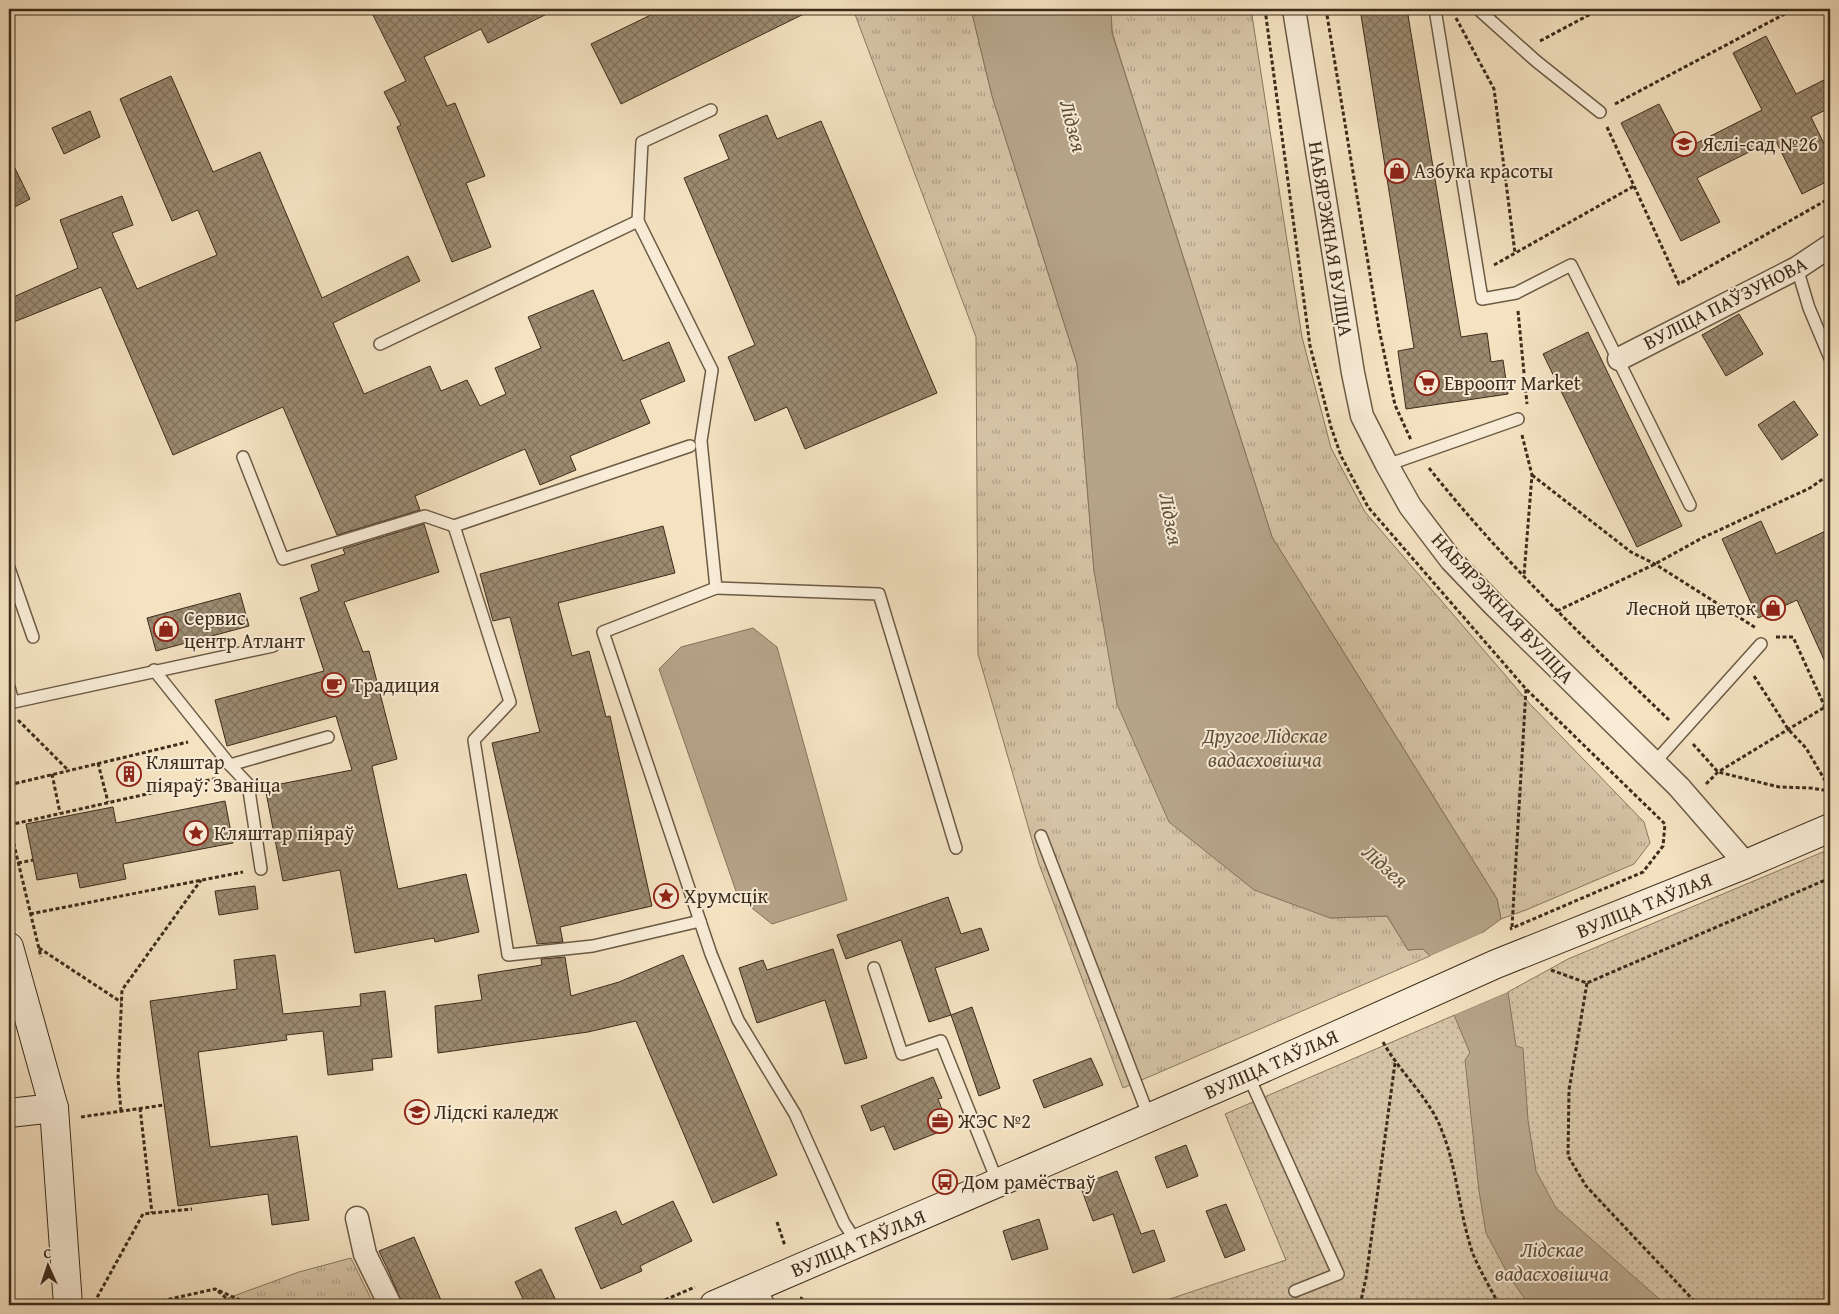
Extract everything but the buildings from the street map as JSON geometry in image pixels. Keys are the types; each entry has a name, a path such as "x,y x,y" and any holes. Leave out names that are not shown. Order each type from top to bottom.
{"main road":[{"name":"ВУЛІЦА ТАЎЛАЯ","path":"714,1305 759,1296 858,1244 1248,1075 1441,988 1830,828"},
{"path":"9,947 65,1113 68,1305"},
{"path":"9,1113 65,1113"}],"street":[{"name":"НАБЯРЭЖНАЯ ВУЛІЦА","path":"1294,9 1352,374 1362,416 1387,465 1410,506 1452,560 1493,604 1655,762 1746,864"},
{"name":"ВУЛІЦА ПАЎЗУНОВА","path":"1619,359 1797,268 1830,246"},
{"path":"356,1218 365,1254 390,1305"}],"lane":[{"path":"1435,9 1482,299 1516,293 1571,265 1690,506"},
{"path":"1478,9 1524,50 1600,112"},
{"path":"711,110 642,142 638,221 712,370 700,441 716,588"},
{"path":"380,344 638,221"},
{"path":"1797,268 1809,308 1830,358"},
{"path":"1387,465 1518,419"},
{"path":"243,458 283,559 425,516 454,526 690,446"},
{"path":"454,526 510,702 474,740 508,955 592,946 700,921"},
{"path":"9,568 33,637"},
{"path":"858,1244 844,1223 795,1114 738,1020 700,921 603,632 716,588 879,594 956,848"},
{"path":"1655,762 1761,644"},
{"path":"9,687 11,703 154,670 273,646"},
{"path":"154,670 248,784 261,869"},
{"path":"234,769 328,737"},
{"path":"1040,836 1149,1118"},
{"path":"874,968 902,1054 941,1041 998,1183"},
{"path":"1248,1075 1338,1274 1295,1291"}],"path":[{"path":"1326,9 1389,376 1395,405 1418,454 1450,494 1557,611 1682,732 1718,772 1779,787 1830,790"},
{"path":"1524,50 1600,9"},
{"path":"1794,9 1600,112 1679,284 1830,198"},
{"path":"1456,17 1494,89 1515,253"},
{"path":"1479,274 1634,186"},
{"path":"1516,293 1527,405 1518,419 1532,475 1524,575"},
{"path":"1557,611 1655,564 1702,538 1810,488 1830,474"},
{"path":"1532,475 1631,552 1655,564 1763,632"},
{"path":"1793,637 1830,718"},
{"path":"1745,661 1788,729 1806,748 1830,790"},
{"path":"1513,926 1526,689"},
{"path":"1704,786 1718,772 1830,704"},
{"path":"15,717 68,770"},
{"path":"9,785 208,737"},
{"path":"98,763 108,802"},
{"path":"41,958 9,825 108,802 234,769"},
{"path":"52,774 60,813"},
{"path":"1507,932 1513,926 1644,872 1664,846 1665,824"},
{"path":"18,863 34,860"},
{"path":"30,914 261,869"},
{"path":"1550,970 1588,982 1830,878"},
{"path":"121,1111 118,1078 122,990 201,880"},
{"path":"39,948 121,1002"},
{"path":"1588,982 1569,1090 1568,1156 1586,1186 1698,1305"},
{"path":"1380,1035 1395,1063 1429,1106 1442,1129 1455,1169 1463,1216 1474,1255 1499,1305"},
{"path":"1360,1305 1366,1278 1395,1063"},
{"path":"65,1113 121,1111 164,1105"},
{"path":"140,1108 152,1213"},
{"path":"9,1180 12,1200 13,1305"},
{"path":"93,1305 143,1214 192,1209"},
{"path":"215,1289 234,1305"},
{"path":"143,1305 215,1289 251,1305"}],"green space":[{"path":"853,9 971,9 992,96 1077,364 1094,571 1330,918 1387,916 1408,950 1423,949 1430,956 1123,1088 1039,864 978,654 976,337"},
{"path":"1111,9 1251,9 1302,337 1331,448 1365,512 1530,704 1644,822 1650,843 1634,864 1501,919 1497,899 1272,537 1112,32"},
{"path":"1830,849 1830,1305 1152,1305 1286,1260 1225,1114 1508,992 1568,959"},
{"path":"351,1258 374,1305 209,1305 299,1272"}],"water":[{"name":"Другое Лідскае вадасховішча","path":"971,9 1111,9 1112,33 1272,537 1497,899 1501,919 1482,933 1430,956 1423,949 1408,950 1387,916 1330,918 1254,890 1169,822 1117,704 1094,571 1077,364 992,96"},
{"path":"753,628 777,647 847,900 772,924 738,897 659,669 681,647"},
{"name":"Лідскае вадасховішча","path":"1508,992 1516,1046 1523,1048 1528,1120 1536,1171 1556,1208 1666,1305 1529,1305 1509,1276 1486,1233 1479,1191 1465,1060 1470,1053 1454,1015"}],"pier":[{"path":"1482,933 1483,935 1431,959 1430,956"},
{"path":"1507,990 1508,992 1454,1015 1454,1013"}],"place":[{"name":"Яслі-сад №26","path":"1684,144"},
{"name":"Азбука красоты","path":"1397,171"},
{"name":"Евроопт Market","path":"1427,383"},
{"name":"Лесной цветок","path":"1773,608"},
{"name":"Сервис центр Атлант","path":"166,629"},
{"name":"Традиция","path":"334,685"},
{"name":"Кляштар піяраў: Званіца","path":"129,774"},
{"name":"Кляштар піяраў","path":"196,833"},
{"name":"Хрумсцік","path":"666,896"},
{"name":"Лідскі каледж","path":"417,1112"},
{"name":"ЖЭС №2","path":"940,1121"},
{"name":"Дом рамёстваў","path":"945,1182"}],"water label":[{"name":"Лідзея","path":"1073,126"},
{"name":"Лідзея","path":"1171,519"},
{"name":"Лідзея","path":"1385,866"}]}
